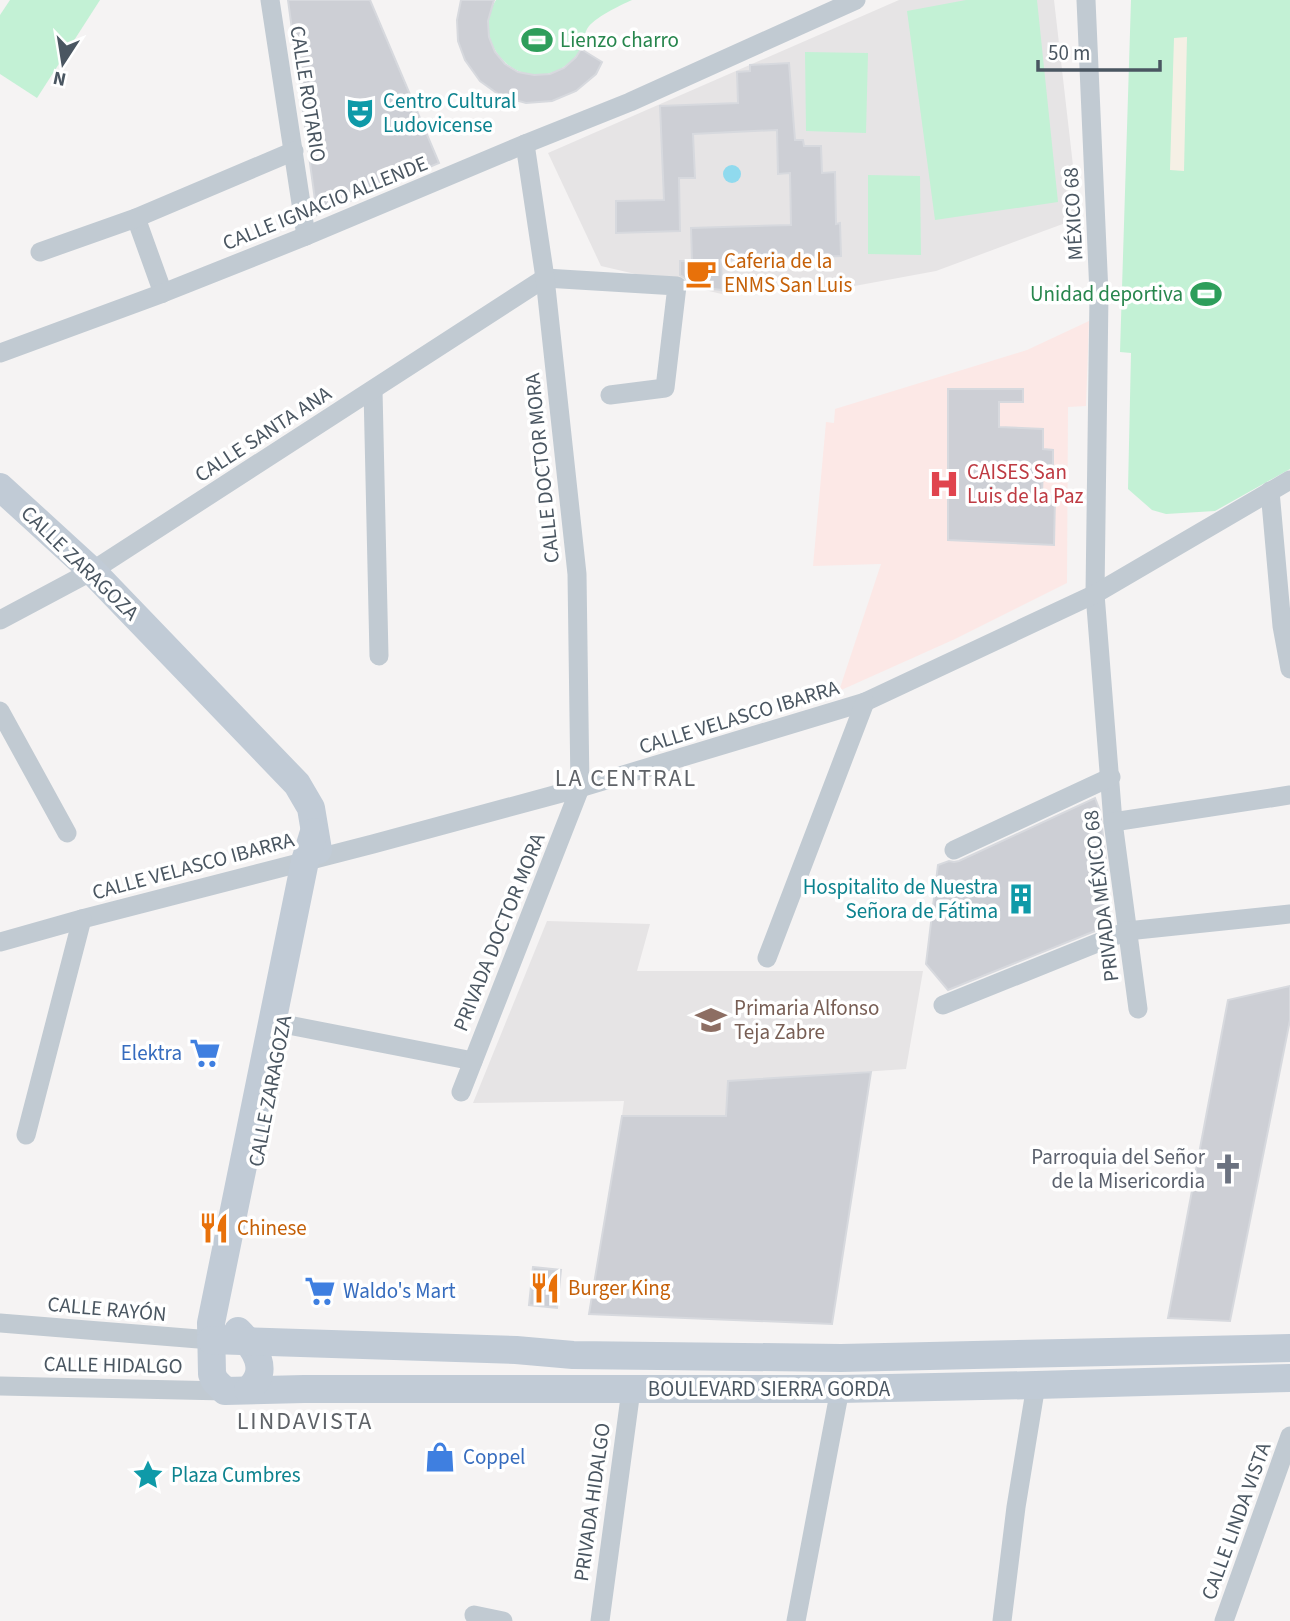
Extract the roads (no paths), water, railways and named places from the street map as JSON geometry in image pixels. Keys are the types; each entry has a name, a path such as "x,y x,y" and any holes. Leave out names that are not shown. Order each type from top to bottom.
{"main road":[{"name":"CALLE ZARAGOZA","path":"0,487 92,571 297,784 311,808 313,850 283,1024 226,1319 249,1342"},
{"name":"CALLE ZARAGOZA","path":"211,1340 211,1323 313,850"},
{"name":"BOULEVARD SIERRA GORDA","path":"211,1340 516,1350 573,1355 841,1357 1290,1348"},
{"path":"211,1340 212,1374 215,1381 236,1390 256,1384 259,1376 258,1359 249,1342"},
{"path":"303,1389 305,1345"},
{"path":"573,1355 575,1389"},
{"name":"BOULEVARD SIERRA GORDA","path":"236,1390 840,1389 1290,1378"}],"street":[{"name":"CALLE ROTARIO","path":"270,0 306,236"},
{"name":"CALLE IGNACIO ALLENDE","path":"0,353 163,293 306,236 630,102 856,0"},
{"name":"MÉXICO 68","path":"1086,0 1099,294 1095,594"},
{"name":"CALLE DOCTOR MORA","path":"525,144 544,278 576,574 580,789"},
{"path":"40,252 136,218 294,151"},
{"path":"136,218 163,293"},
{"path":"544,278 677,286 665,388 610,395"},
{"name":"CALLE SANTA ANA","path":"0,620 92,571 544,278"},
{"path":"373,390 379,656"},
{"name":"CALLE VELASCO IBARRA","path":"0,942 313,850 580,789 865,702 1095,594 1290,481"},
{"path":"1270,491 1282,626 1290,669"},
{"name":"PRIVADA MÉXICO 68","path":"1095,594 1113,822 1138,1009"},
{"path":"766,958 865,702"},
{"path":"0,711 67,833"},
{"name":"PRIVADA MÉXICO 68","path":"954,850 1111,777"},
{"name":"PRIVADA DOCTOR MORA","path":"461,1092 580,789"},
{"path":"1113,822 1290,795"},
{"path":"943,1005 1127,931 1290,914"},
{"path":"26,1135 82,919"},
{"path":"283,1024 473,1061"},
{"name":"CALLE RAYÓN","path":"0,1323 211,1340"},
{"path":"1005,1620 1016,1507 1036,1385"},
{"name":"CALLE HIDALGO","path":"0,1386 236,1390"},
{"path":"796,1621 840,1389"},
{"name":"PRIVADA HIDALGO","path":"600,1621 631,1390"},
{"name":"CALLE LINDA VISTA","path":"1224,1621 1290,1436"},
{"path":"474,1615 503,1621"}],"water":[{"path":"728,165 736,165 741,174 739,181 728,183 723,178 723,170"}],"place":[{"name":"Lienzo charro","path":"537,40"},
{"name":"Centro Cultural Ludovicense","path":"360,113"},
{"name":"Caferia de la ENMS San Luis","path":"701,273"},
{"name":"Unidad deportiva","path":"1206,294"},
{"name":"CAISES San Luis de la Paz","path":"944,484"},
{"name":"Hospitalito de Nuestra Señora de Fátima","path":"1021,899"},
{"name":"Primaria Alfonso Teja Zabre","path":"711,1020"},
{"name":"Elektra","path":"205,1053"},
{"name":"Parroquia del Señor de la Misericordia","path":"1228,1169"},
{"name":"Chinese","path":"214,1228"},
{"name":"Burger King","path":"545,1288"},
{"name":"Waldo's Mart","path":"320,1291"},
{"name":"Coppel","path":"440,1457"},
{"name":"Plaza Cumbres","path":"148,1475"}],"district":[{"name":"LA CENTRAL","path":"626,778"},
{"name":"LINDAVISTA","path":"305,1421"}]}
